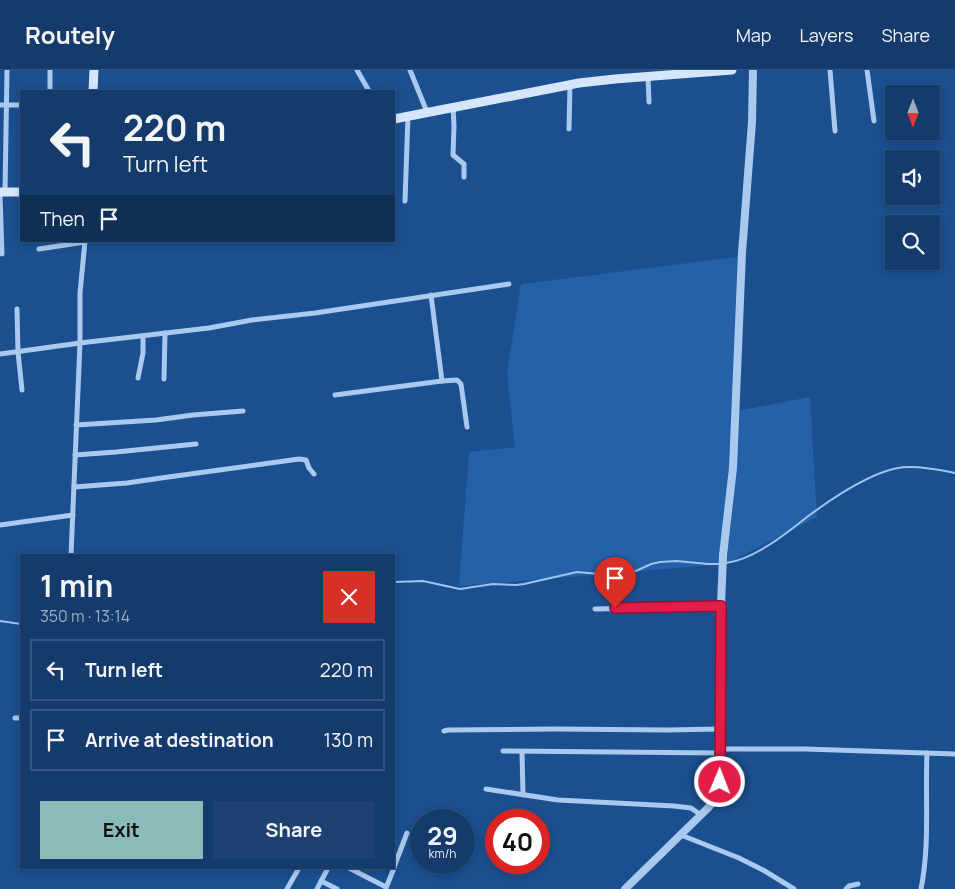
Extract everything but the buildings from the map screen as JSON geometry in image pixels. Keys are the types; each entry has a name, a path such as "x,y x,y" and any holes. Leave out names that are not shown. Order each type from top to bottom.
{"main road":[{"path":"93,90 94,70"},
{"path":"395,119 570,85 615,79 732,70"},
{"path":"2,194 20,192"}],"street":[{"path":"2,254 3,105 7,70"},
{"path":"50,70 50,90"},
{"path":"357,70 368,90"},
{"path":"410,70 427,112"},
{"path":"625,889 708,808 717,796 720,782 721,606 732,468 742,263 752,122 753,70"},
{"path":"830,70 835,131"},
{"path":"867,70 874,121"},
{"path":"648,76 649,102"},
{"path":"569,129 570,85"},
{"path":"3,105 20,105"},
{"path":"453,107 453,155 464,164 464,177"},
{"path":"405,201 408,116"},
{"path":"39,249 85,242 80,293 80,343 71,554"},
{"path":"0,354 209,328 510,284"},
{"path":"432,295 442,381"},
{"path":"17,309 18,352 22,390"},
{"path":"164,379 165,333"},
{"path":"138,378 144,336"},
{"path":"335,395 457,380 461,384 466,427"},
{"path":"76,425 156,420 243,411"},
{"path":"75,455 196,444"},
{"path":"74,486 161,478 299,459 306,460 314,474"},
{"path":"0,525 72,514"},
{"path":"596,609 721,606"},
{"path":"444,731 720,729"},
{"path":"503,752 804,749 955,754"},
{"path":"522,752 523,795"},
{"path":"921,889 925,856 927,753"},
{"path":"486,789 558,800 691,808 701,815"},
{"path":"395,864 407,833"},
{"path":"680,836 739,858 794,889"},
{"path":"287,889 298,869"},
{"path":"317,889 327,869"},
{"path":"351,869 386,888 393,869"},
{"path":"321,881 337,889"},
{"path":"846,889 849,886 858,884"}],"shaded area":[{"path":"744,256 737,411 810,397 817,517 726,564 459,586 469,452 515,447 507,373 521,284"}],"waterway":[{"path":"726,563 744,558 761,550 843,492 885,471 911,467 955,473"},
{"path":"395,582 423,581 460,589 493,584 524,584 577,572 599,574 605,577 615,576 660,562 677,561 719,564"},
{"path":"0,621 20,624"}],"route":[{"path":"615,608 721,606 720,782"}]}
